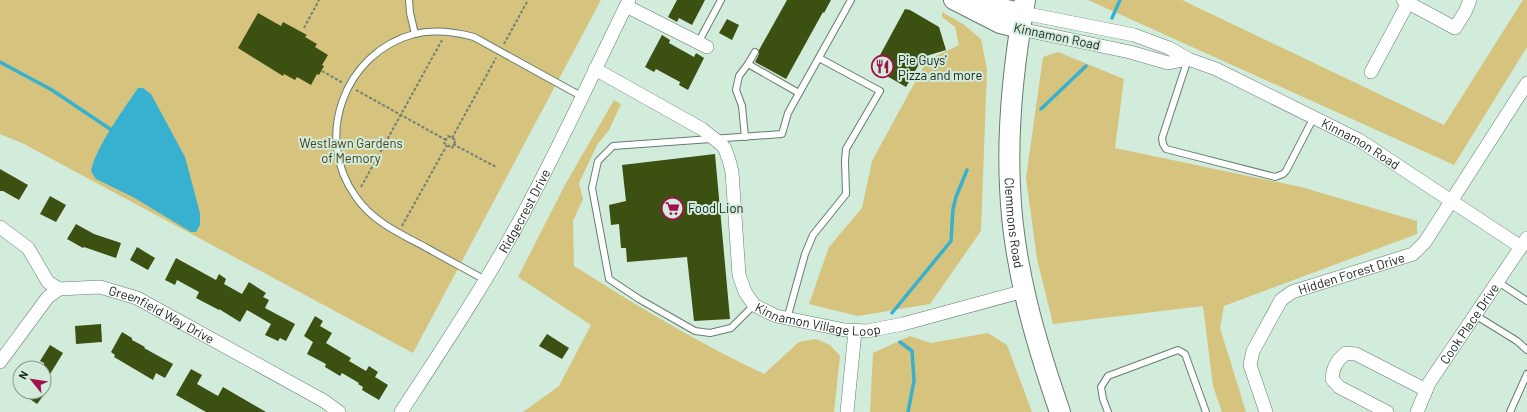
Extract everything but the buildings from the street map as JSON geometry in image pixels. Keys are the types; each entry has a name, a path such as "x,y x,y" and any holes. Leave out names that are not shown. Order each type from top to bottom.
{"main road":[{"name":"Kinnamon Road","path":"953,0 1000,24 1023,14"},
{"name":"Kinnamon Road","path":"982,0 1023,14"},
{"name":"Clemmons Road","path":"1023,14 1011,114 1009,169 1012,212 1024,291 1036,338 1060,412"}],"street":[{"path":"1371,72 1405,2 1456,28 1470,0"},
{"path":"627,3 702,45"},
{"name":"Ridgecrest Drive","path":"402,412 485,280 530,201 627,3"},
{"name":"Kinnamon Road","path":"1023,14 1134,35 1169,48 1188,60 1216,69 1359,140 1451,200 1524,242"},
{"name":"Kinnamon Road","path":"1023,14 1130,52 1168,62 1188,60"},
{"path":"1130,52 1134,35"},
{"name":"Kinnamon Village Loop","path":"595,69 702,129 715,138 725,149 732,172 739,275 745,292 754,305 771,314 855,331 867,331 888,328 1024,291"},
{"name":"Hidden Forest Drive","path":"1266,412 1250,365 1253,351 1281,300 1292,292 1413,254 1425,242 1527,83"},
{"path":"0,227 28,248 48,282 59,289 48,297 0,362"},
{"name":"Cook Place Drive","path":"1417,412 1429,383 1524,242"},
{"name":"Greenfield Way Drive","path":"59,289 100,287 137,298 340,412"},
{"path":"848,412 855,331"},
{"path":"1387,412 1339,387 1332,379 1333,369 1340,358 1346,353 1356,354 1426,390"}],"lane":[{"path":"409,0 410,13 415,34"},
{"path":"702,45 721,0"},
{"path":"754,305 730,328 710,332 695,331 639,299 609,279 592,188 598,161 613,146 782,134 788,113 851,0"},
{"path":"485,280 398,233 368,212 355,197 347,184 342,170 336,140 340,106 348,86 363,65 377,53 395,42 415,34 447,31 474,37 581,96"},
{"path":"745,137 742,106 736,90 739,76 755,52"},
{"path":"787,318 805,254 813,235 846,194 846,149 880,91 819,58"},
{"path":"1188,60 1162,138 1166,149 1275,177 1286,171 1314,117"},
{"path":"748,64 799,93"},
{"path":"1498,282 1527,301"},
{"path":"1475,315 1517,341 1527,350"},
{"path":"1108,412 1103,399 1101,387 1108,376 1178,350 1185,354 1206,412"},
{"path":"1510,412 1527,374"}],"path":[{"path":"304,28 319,0"},
{"path":"452,138 528,0"},
{"path":"355,197 447,31"},
{"path":"322,71 446,140"},
{"path":"448,136 456,140 452,148 444,143 446,140 448,136"},
{"path":"453,144 496,167"},
{"path":"398,233 447,145"}],"green space":[{"name":"Westlawn Gardens of Memory","path":"0,0 601,0 413,353 24,144 0,134"},
{"path":"1088,0 1182,0 1444,125 1523,0 1527,0 1527,47 1454,165"},
{"path":"942,12 963,24 981,39 987,69 981,231 930,304 858,316 809,304 829,247 862,208 872,161 927,60 959,45 955,27 942,17"},
{"path":"1058,52 1124,79 1115,148 1301,187 1417,221 1417,234 1224,306 1220,328 1246,412 1222,412 1213,386 1203,306 1053,324 1037,259 1026,178 1043,57"},
{"path":"614,100 621,104 609,130 597,145 579,183 583,199 573,221 574,266 691,336 764,374 799,342 816,339 830,345 840,356 834,412 523,412 559,386 591,325 518,277 566,183"},
{"path":"988,333 1007,345 1032,412 870,412 873,353 910,336 931,343"}],"water":[{"path":"138,88 143,88 151,94 185,157 200,213 200,225 196,232 191,232 133,197 96,179 91,171 98,151 104,140"}],"waterway":[{"path":"1112,18 1120,0"},
{"path":"0,62 52,90 113,131"},
{"path":"1041,109 1086,66"},
{"path":"892,313 951,241 953,209 956,197 967,170"},
{"path":"900,342 912,351 914,381 908,412"}],"place":[{"name":"Pie Guys' Pizza and more","path":"882,67"},
{"name":"Food Lion","path":"673,208"}]}
